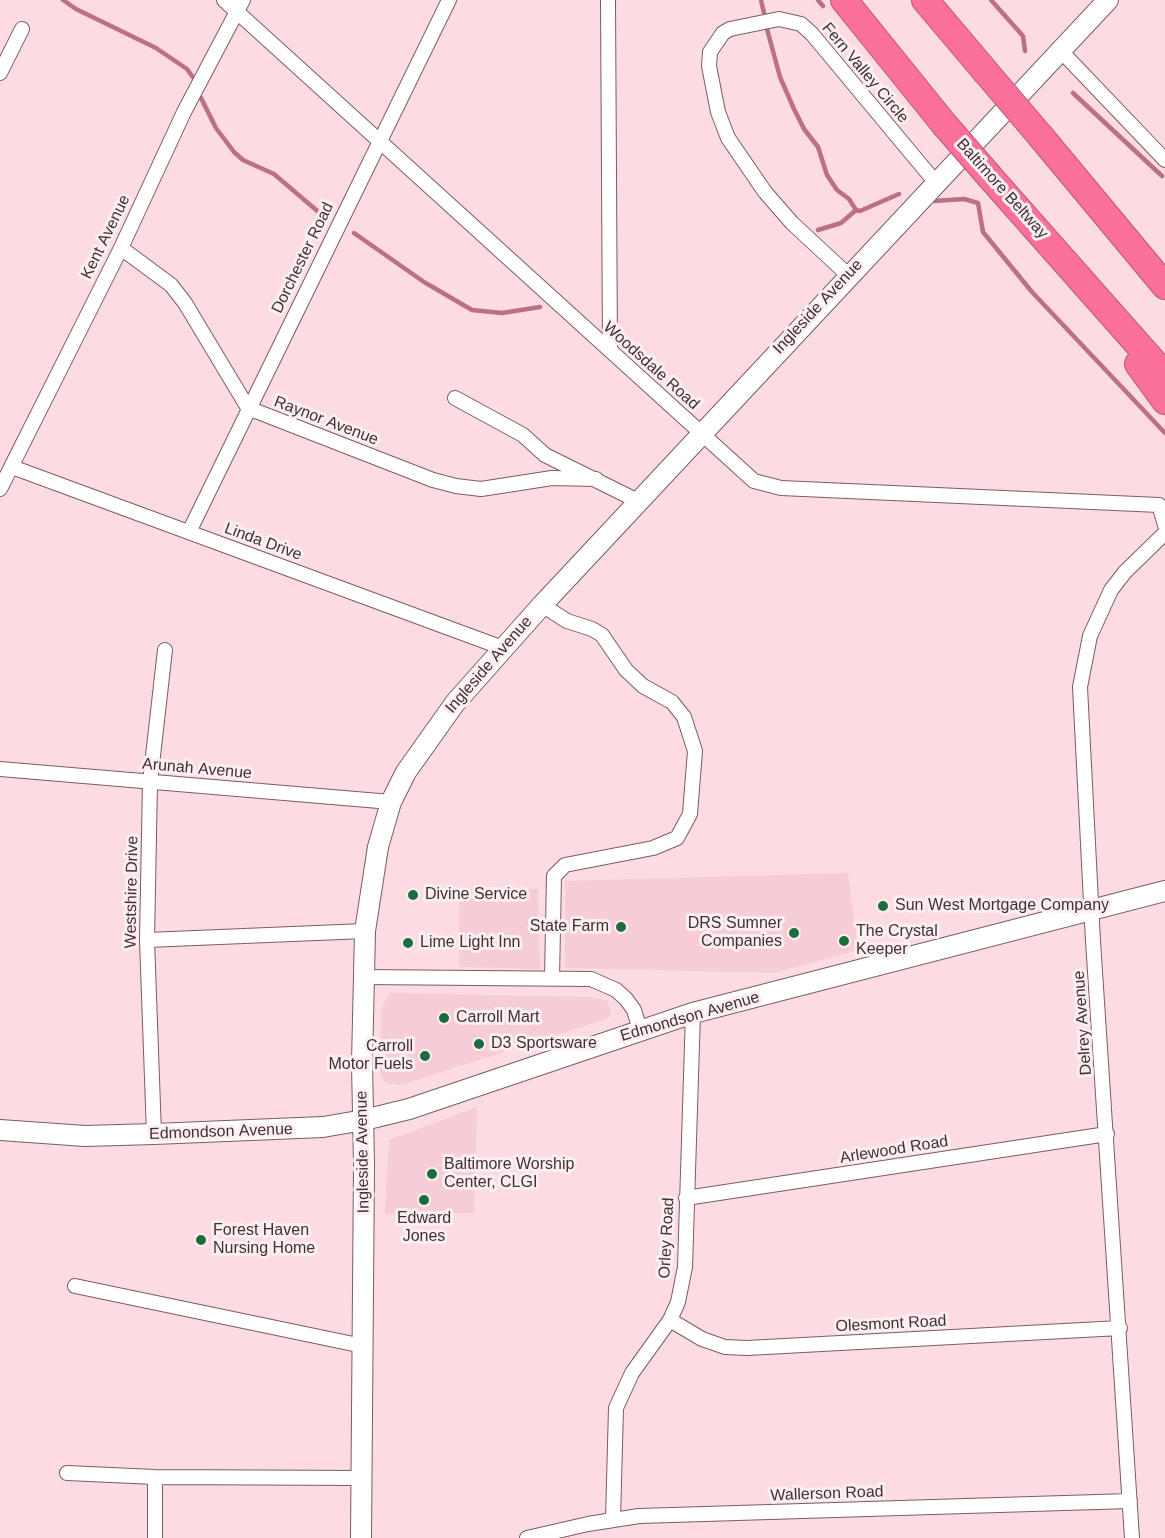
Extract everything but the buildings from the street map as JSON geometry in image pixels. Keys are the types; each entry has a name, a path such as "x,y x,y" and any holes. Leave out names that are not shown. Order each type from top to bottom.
{"highway":[{"name":"Baltimore Beltway","path":"844,0 944,124 1165,375"},
{"path":"925,0 1165,286"},
{"path":"1075,178 1165,268"},
{"path":"1035,226 1165,401"}],"main road":[{"name":"Ingleside Avenue","path":"361,1538 365,931 378,847 392,802 406,772 428,738 542,605 848,275 1108,0"},
{"name":"Edmondson Avenue","path":"0,1130 74,1136 154,1134 323,1127 363,1120 410,1108 693,1014 1165,891"}],"street":[{"name":"Woodsdale Road","path":"224,0 240,6 379,143 742,473 767,487 1160,505 1165,525"},
{"name":"Dorchester Road","path":"189,532 449,0"},
{"path":"608,0 610,351"},
{"name":"Kent Avenue","path":"0,489 121,248 184,112 240,6"},
{"name":"Fern Valley Circle","path":"848,275 792,223 765,192 728,138 718,112 709,66 711,52 723,33 730,29 779,19 801,24 812,34 936,183"},
{"path":"0,73 22,29"},
{"path":"1061,51 1165,160"},
{"name":"Raynor Avenue","path":"121,248 171,285 185,303 248,408 433,480 456,486 481,489 552,478 596,479"},
{"path":"455,398 523,435 545,454 638,501"},
{"name":"Linda Drive","path":"12,467 503,648"},
{"name":"Delrey Avenue","path":"1132,1538 1080,715 1083,664 1090,636 1111,590 1125,572 1165,533"},
{"path":"542,605 567,621 592,629 602,635 626,670 644,686 672,702 684,717 694,751 690,814 677,838 653,848 566,865 554,876 552,978"},
{"name":"Westshire Drive","path":"154,1134 147,940 150,782 165,650"},
{"name":"Arunah Avenue","path":"0,769 392,802"},
{"path":"147,940 365,931"},
{"path":"364,977 591,980 616,990 634,1010 640,1030"},
{"name":"Orley Road","path":"613,1519 616,1408 632,1373 670,1320 678,1302 685,1266 693,1014"},
{"name":"Arlewood Road","path":"686,1198 1107,1134"},
{"path":"75,1286 363,1346"},
{"name":"Olesmont Road","path":"670,1320 702,1339 725,1347 747,1348 1120,1328"},
{"path":"67,1473 155,1477 361,1478"},
{"path":"155,1477 155,1538"},
{"name":"Wallerson Road","path":"527,1538 613,1519 1130,1501"}],"shaded area":[{"path":"848,873 858,950 774,973 565,968 565,881"},
{"path":"538,889 540,969 459,967 459,890"},
{"path":"390,993 592,997 607,1001 611,1011 609,1018 401,1085 385,1083 380,1073 381,1009"},
{"path":"477,1107 474,1213 385,1214 389,1140"}],"waterway":[{"path":"63,0 76,9 156,48 187,69 195,80"},
{"path":"761,0 764,13"},
{"path":"818,0 823,6"},
{"path":"991,0 1023,36 1025,51"},
{"path":"767,29 780,77 794,109 804,129 818,147 827,175 837,190 849,199 856,210"},
{"path":"1073,93 1162,176"},
{"path":"201,98 216,128 234,152 243,160 274,174 322,215"},
{"path":"818,230 841,223 856,210 860,211 899,194"},
{"path":"934,201 964,199 978,203 983,232 1032,292 1165,433"},
{"path":"354,233 424,282 472,310 502,313 540,307"}],"place":[{"name":"Divine Service","path":"413,895"},
{"name":"Sun West Mortgage Company","path":"883,906"},
{"name":"State Farm","path":"621,927"},
{"name":"DRS Sumner Companies","path":"794,933"},
{"name":"The Crystal Keeper","path":"844,941"},
{"name":"Lime Light Inn","path":"408,943"},
{"name":"Carroll Mart","path":"444,1018"},
{"name":"D3 Sportsware","path":"479,1044"},
{"name":"Carroll Motor Fuels","path":"425,1056"},
{"name":"Baltimore Worship Center, CLGI","path":"432,1174"},
{"name":"Edward Jones","path":"424,1200"},
{"name":"Forest Haven Nursing Home","path":"201,1240"}]}
